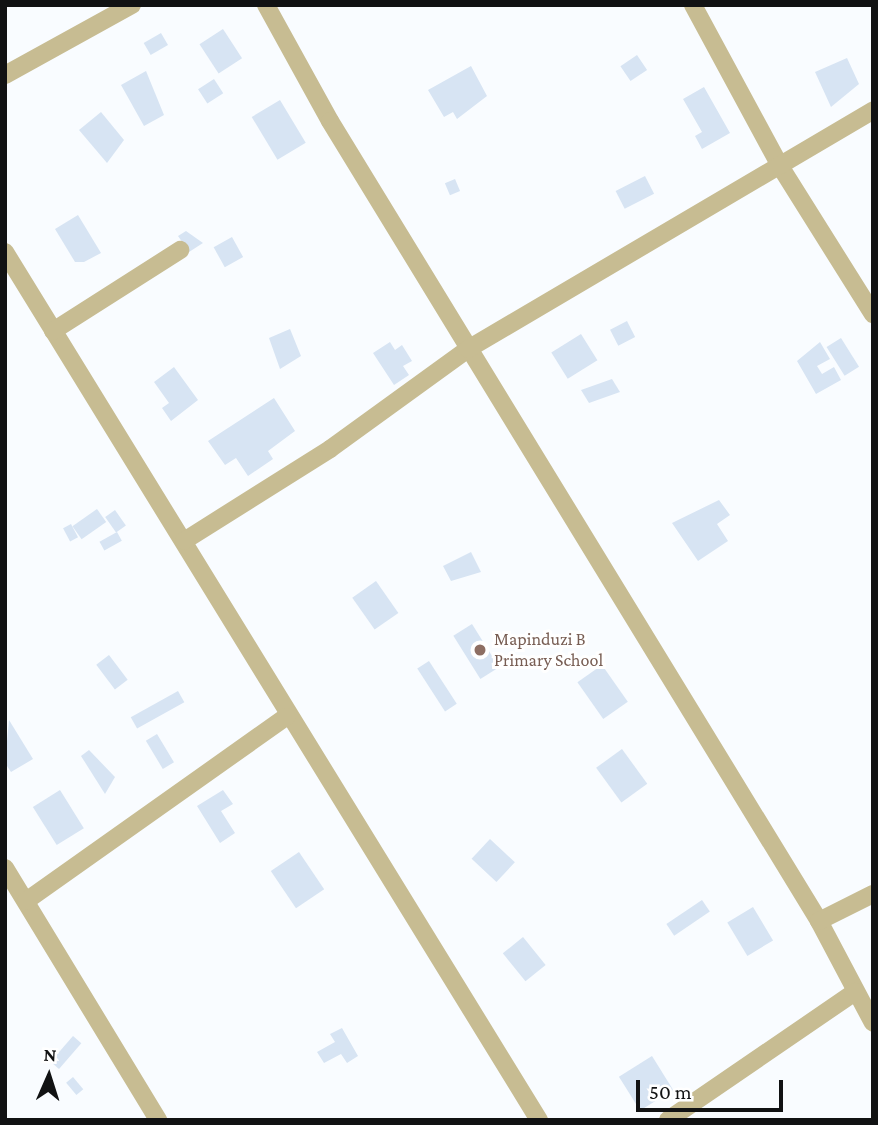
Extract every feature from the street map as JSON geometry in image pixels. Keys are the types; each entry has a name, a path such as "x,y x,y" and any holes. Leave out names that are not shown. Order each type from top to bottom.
{"street":[{"path":"5,75 132,5"},
{"path":"266,5 468,349 819,921 873,1023"},
{"path":"693,5 780,166 873,314"},
{"path":"184,541 330,449 468,349 873,110"},
{"path":"54,331 180,250"},
{"path":"5,252 184,541 286,717 539,1120"},
{"path":"26,901 286,717"},
{"path":"5,868 158,1120"},
{"path":"819,921 873,894"},
{"path":"668,1120 855,992"}],"building":[{"path":"223,29 242,58 219,74 200,44"},
{"path":"161,33 168,45 151,55 144,43"},
{"path":"637,55 647,70 630,81 620,66"},
{"path":"847,58 859,84 831,107 815,72"},
{"path":"471,66 487,96 457,119 453,112 444,117 428,90"},
{"path":"146,71 164,115 144,126 121,85"},
{"path":"214,79 223,93 207,104 198,89"},
{"path":"704,87 730,133 702,149 695,136 702,132 683,99"},
{"path":"280,100 306,143 277,160 252,117"},
{"path":"101,112 124,140 107,163 79,130"},
{"path":"645,176 654,194 625,209 616,191"},
{"path":"455,179 460,191 450,195 445,183"},
{"path":"78,215 101,253 84,262 75,262 55,229"},
{"path":"186,231 203,243 189,252 178,236"},
{"path":"232,237 243,257 225,267 214,247"},
{"path":"627,321 635,337 618,346 610,330"},
{"path":"290,329 301,356 280,369 269,338"},
{"path":"581,334 597,360 568,379 551,353"},
{"path":"841,338 859,367 845,376 827,347"},
{"path":"390,342 395,350 402,345 412,361 403,366 409,375 394,385 373,353"},
{"path":"820,342 830,359 817,366 822,374 834,367 841,380 816,394 797,361"},
{"path":"174,367 198,400 171,421 162,408 169,403 154,382"},
{"path":"612,379 620,392 589,403 581,390"},
{"path":"274,398 295,431 268,451 273,459 248,476 236,458 225,465 208,441"},
{"path":"719,500 730,515 717,524 728,541 698,561 672,523"},
{"path":"97,509 106,522 82,539 72,526"},
{"path":"115,510 126,526 116,532 105,517"},
{"path":"71,524 78,537 70,541 63,528"},
{"path":"117,532 122,541 104,550 100,542"},
{"path":"471,552 481,572 451,581 443,566"},
{"path":"376,581 398,613 375,630 352,598"},
{"path":"472,624 499,667 480,679 453,636"},
{"path":"109,655 128,680 115,689 96,665"},
{"path":"429,661 457,704 445,711 417,669"},
{"path":"602,665 628,702 603,719 577,682"},
{"path":"178,691 184,702 137,729 131,717"},
{"path":"9,720 33,759 11,772 5,763"},
{"path":"157,734 174,762 163,769 146,741"},
{"path":"622,749 647,784 621,803 596,768"},
{"path":"89,750 115,777 105,794 81,756"},
{"path":"60,790 84,828 57,845 33,807"},
{"path":"223,790 233,804 221,811 235,833 220,843 197,806"},
{"path":"490,839 515,862 496,882 472,859"},
{"path":"299,852 324,889 296,908 271,871"},
{"path":"702,900 710,912 674,936 666,924"},
{"path":"753,907 773,940 747,956 727,922"},
{"path":"523,937 546,965 525,981 503,953"},
{"path":"342,1028 358,1056 347,1063 341,1054 324,1063 317,1052 335,1042 330,1034"},
{"path":"73,1036 81,1043 59,1069 51,1062"},
{"path":"652,1056 673,1090 640,1111 619,1077"},
{"path":"73,1077 83,1089 76,1095 66,1083"}],"place":[{"name":"Mapinduzi B Primary School","path":"480,650"}]}
